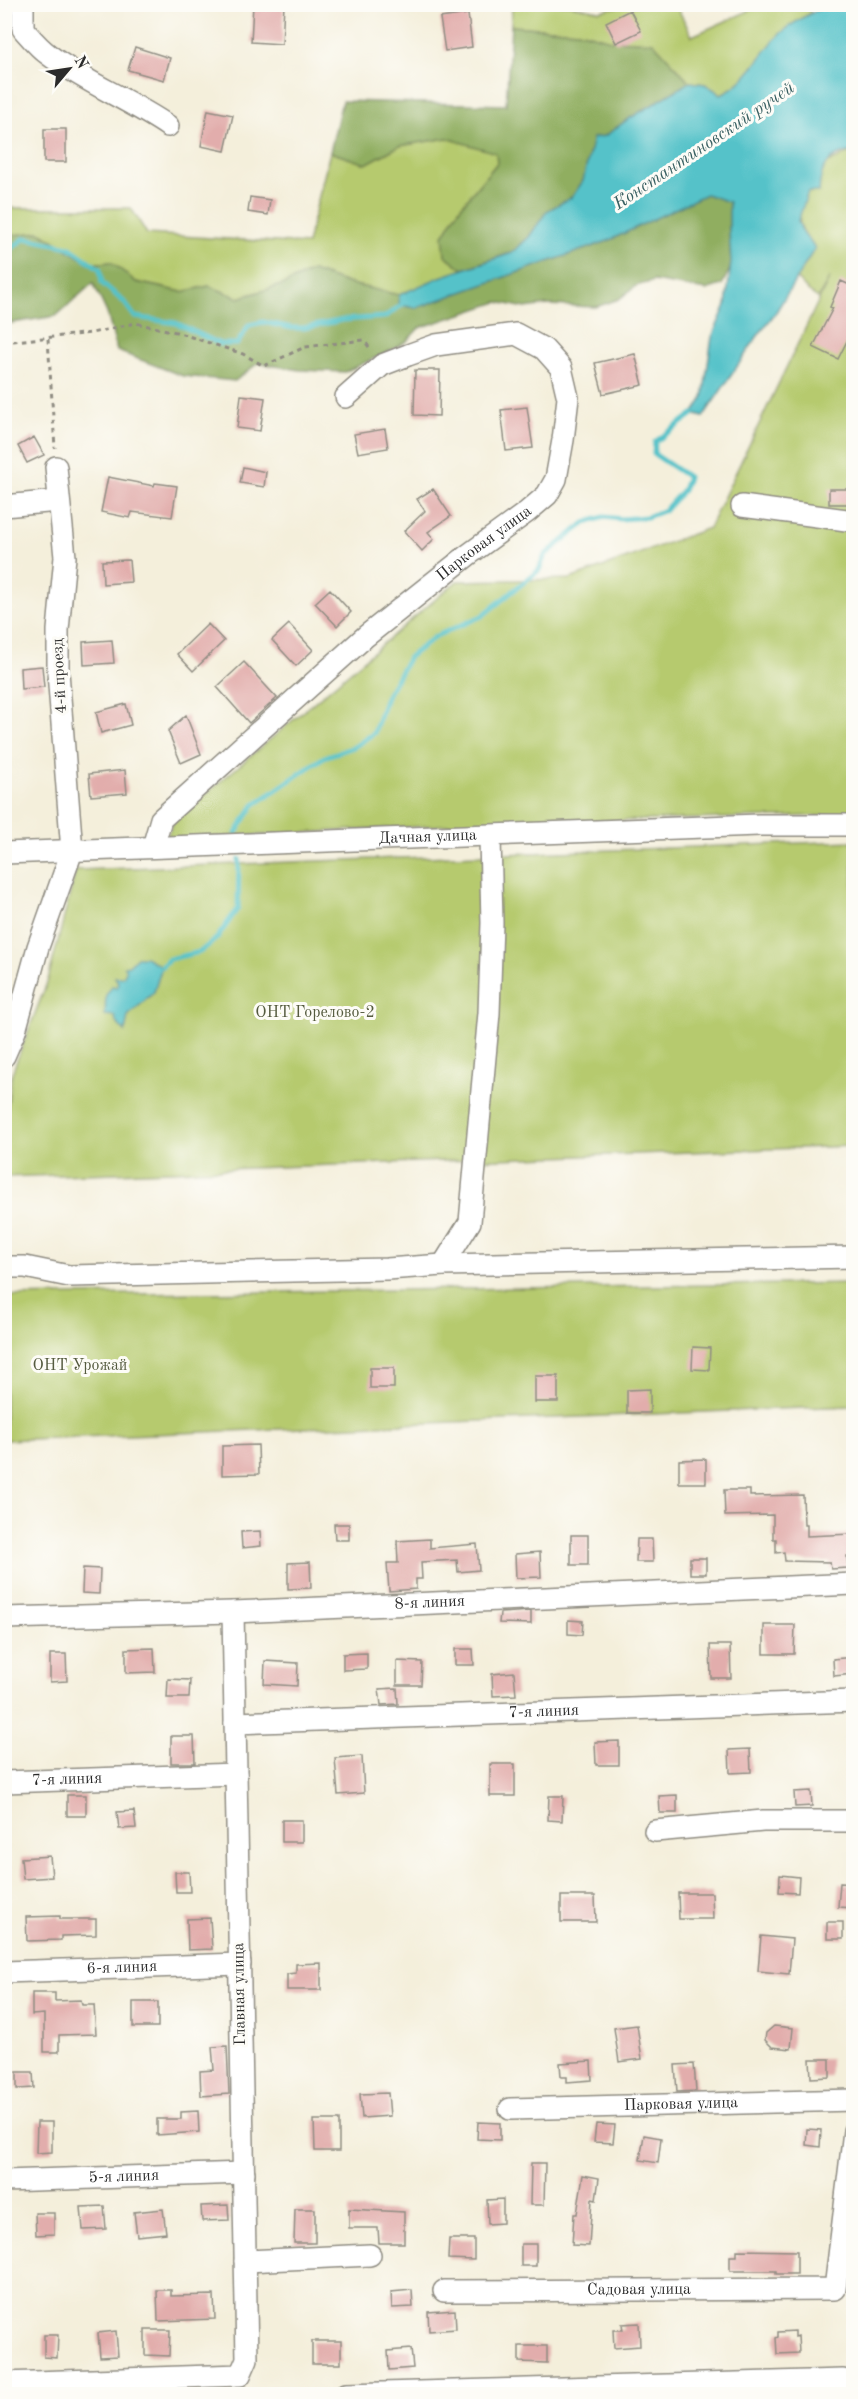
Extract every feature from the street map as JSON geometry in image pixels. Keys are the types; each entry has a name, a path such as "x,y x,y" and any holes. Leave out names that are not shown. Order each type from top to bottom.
{"street":[{"path":"23,4 23,29 48,55 101,87 142,108 168,126"},
{"name":"Парковая улица","path":"153,847 161,819 366,636 547,495 556,479 568,398 561,368 544,349 516,334 436,345 382,365 346,397"},
{"name":"4-й проезд","path":"56,467 65,557 58,630 58,672 72,851"},
{"path":"4,506 58,501"},
{"path":"742,506 854,521"},
{"name":"Дачная улица","path":"4,853 490,837 759,825 854,825"},
{"path":"442,1265 470,1222 489,1013 492,923 490,837"},
{"path":"4,1056 15,1031 39,947 72,851"},
{"path":"4,1267 25,1268 69,1276 387,1269 442,1265 854,1257"},
{"name":"8-я линия","path":"4,1618 233,1612 854,1584"},
{"name":"Главная улица","path":"4,2383 240,2375 247,2359 233,1612"},
{"name":"7-я линия","path":"235,1723 854,1701"},
{"name":"7-я линия","path":"4,1782 236,1774"},
{"path":"655,1831 763,1821 854,1821"},
{"name":"6-я линия","path":"4,1972 240,1964"},
{"name":"Парковая улица","path":"510,2109 854,2100"},
{"name":"Садовая улица","path":"444,2291 835,2289 854,2132"},
{"name":"5-я линия","path":"4,2181 244,2173"},
{"path":"245,2261 369,2254"},
{"path":"346,2394 843,2380 854,2384"}],"path":[{"path":"4,342 92,333 135,324 176,332 243,354 264,366 305,347 364,340 382,365"},
{"path":"48,339 56,467"}],"green space":[{"path":"512,4 570,5 600,11 624,5 676,5 692,36 762,5 807,5 811,13 783,32 739,83 721,94 705,84 690,82 652,42 611,40 578,31 511,26"},
{"path":"511,26 578,31 611,40 653,42 690,82 605,136 593,138 583,181 572,197 547,211 529,237 511,253 463,269 445,255 443,236 459,209 497,163 496,153 447,138 399,146 366,164 330,152 342,101 506,105"},
{"path":"447,138 497,153 497,163 459,209 445,255 463,269 399,295 350,284 312,271 285,284 239,298 209,286 182,292 136,282 111,262 90,264 40,232 5,236 4,208 131,208 147,234 307,244 330,152 366,164 399,146"},
{"path":"853,151 853,815 449,825 165,840 174,821 457,581 570,579 709,528 830,277 818,298 796,278 815,248 801,227 799,215 801,208 808,192 819,191 820,175 824,165"},
{"path":"706,194 730,202 731,262 722,285 706,290 654,281 636,286 619,299 596,307 547,305 525,308 498,302 419,328 407,341 392,350 345,372 300,370 258,363 235,381 183,376 117,351 107,313 93,283 56,316 5,324 4,236 40,232 90,264 111,262 136,282 182,292 209,286 239,298 285,284 312,271 350,284 399,295 399,305 416,308 608,241"},
{"name":"ОНТ Горелово-2","path":"853,841 853,1146 5,1177 5,1127 12,1073 48,980 76,870"},
{"name":"ОНТ Урожай","path":"853,1283 853,1406 5,1440 4,1296"}],"water":[{"name":"Константиновский ручей","path":"831,4 853,5 853,151 832,159 821,176 819,192 808,192 798,221 803,233 815,248 776,312 703,417 693,414 703,398 712,337 726,305 731,262 729,202 706,194 608,241 416,308 399,305 399,295 440,277 512,253 529,237 547,211 572,197 583,181 593,138 605,136 690,82 705,84 721,94 731,89 740,82 782,32 805,16"},
{"path":"137,957 145,957 162,966 154,992 128,1016 125,1032 116,1022 115,1016 105,1015 106,995 112,986 117,987 118,982 115,977 123,977 126,971 124,966 129,965"}],"building":[{"path":"253,4 284,4 282,44 251,42"},
{"path":"630,10 641,31 616,43 606,22"},
{"path":"468,14 472,47 445,51 440,18"},
{"path":"135,47 170,58 164,80 128,70"},
{"path":"208,110 233,115 225,151 201,146"},
{"path":"44,129 66,129 66,162 44,162"},
{"path":"250,197 270,200 268,215 248,212"},
{"path":"841,281 854,287 854,327 838,359 813,347 833,308 830,307"},
{"path":"635,354 643,385 603,394 595,363"},
{"path":"415,370 440,370 439,416 414,415"},
{"path":"241,395 265,398 260,431 237,428"},
{"path":"527,407 533,448 506,451 501,410"},
{"path":"385,429 388,448 358,453 354,434"},
{"path":"34,437 44,455 27,463 18,446"},
{"path":"243,467 266,472 264,487 240,483"},
{"path":"108,477 154,486 155,483 177,486 172,517 132,512 130,518 101,512"},
{"path":"433,489 451,516 428,532 434,539 422,551 404,531 425,511 417,499"},
{"path":"829,489 854,489 854,504 829,504"},
{"path":"129,560 131,582 103,584 102,561"},
{"path":"330,589 351,612 337,626 315,603"},
{"path":"208,624 224,641 193,671 177,654"},
{"path":"289,624 313,650 296,666 272,640"},
{"path":"112,640 114,663 84,665 83,642"},
{"path":"244,662 277,698 249,723 217,687"},
{"path":"42,666 44,687 21,689 20,668"},
{"path":"126,704 131,725 101,733 96,712"},
{"path":"186,715 201,754 181,763 168,731"},
{"path":"125,770 127,793 91,796 89,774"},
{"path":"693,1347 710,1348 709,1370 692,1369"},
{"path":"370,1368 394,1368 394,1388 370,1388"},
{"path":"535,1376 558,1376 558,1402 535,1402"},
{"path":"650,1389 650,1413 627,1413 627,1390"},
{"path":"258,1445 259,1474 222,1475 222,1446"},
{"path":"706,1459 706,1483 679,1483 679,1460"},
{"path":"724,1490 750,1490 750,1496 803,1495 804,1525 807,1525 807,1536 852,1534 854,1556 847,1556 848,1568 831,1569 830,1562 785,1561 784,1552 776,1553 776,1539 773,1539 773,1515 725,1516"},
{"path":"334,1524 349,1524 349,1540 335,1540"},
{"path":"260,1531 261,1546 242,1548 241,1532"},
{"path":"571,1535 588,1535 588,1565 571,1565"},
{"path":"430,1539 430,1548 477,1544 479,1570 458,1572 457,1560 421,1562 422,1579 416,1579 416,1589 389,1591 387,1563 398,1563 397,1541"},
{"path":"637,1539 652,1539 653,1562 636,1562"},
{"path":"540,1552 541,1577 516,1578 515,1554"},
{"path":"690,1558 706,1558 706,1574 690,1574"},
{"path":"310,1562 311,1588 288,1589 288,1563"},
{"path":"83,1568 100,1569 99,1594 82,1593"},
{"path":"531,1611 531,1624 499,1623 500,1613"},
{"path":"568,1620 583,1621 582,1635 568,1634"},
{"path":"764,1625 795,1625 794,1654 764,1654"},
{"path":"710,1645 730,1645 731,1678 711,1678"},
{"path":"154,1648 155,1672 126,1673 126,1649"},
{"path":"455,1649 473,1649 474,1665 455,1665"},
{"path":"367,1653 367,1669 343,1670 343,1654"},
{"path":"50,1654 66,1654 67,1681 50,1682"},
{"path":"854,1657 854,1674 834,1676 833,1659"},
{"path":"265,1661 298,1663 297,1686 264,1684"},
{"path":"397,1661 422,1662 421,1685 397,1685"},
{"path":"514,1672 516,1695 493,1696 492,1674"},
{"path":"168,1679 190,1680 189,1698 167,1698"},
{"path":"397,1688 398,1704 381,1705 379,1689"},
{"path":"171,1736 194,1736 195,1763 171,1763"},
{"path":"619,1741 619,1765 596,1765 595,1742"},
{"path":"750,1749 751,1772 730,1773 729,1750"},
{"path":"362,1756 364,1793 338,1795 335,1758"},
{"path":"490,1764 515,1764 515,1796 490,1796"},
{"path":"811,1791 812,1806 795,1807 794,1792"},
{"path":"67,1795 86,1795 86,1816 67,1816"},
{"path":"677,1795 677,1813 660,1813 659,1796"},
{"path":"549,1796 563,1796 562,1821 548,1820"},
{"path":"134,1811 136,1828 119,1829 117,1812"},
{"path":"282,1820 302,1820 302,1842 282,1842"},
{"path":"50,1856 52,1877 23,1879 21,1858"},
{"path":"175,1872 189,1872 190,1892 176,1892"},
{"path":"780,1875 799,1877 798,1893 779,1892"},
{"path":"840,1883 854,1884 854,1908 838,1907"},
{"path":"678,1893 712,1893 713,1919 679,1919"},
{"path":"561,1896 595,1896 596,1922 561,1922"},
{"path":"60,1916 60,1919 96,1919 96,1935 61,1936 61,1940 27,1941 26,1917"},
{"path":"210,1918 212,1949 188,1950 187,1919"},
{"path":"827,1922 843,1922 843,1939 827,1939"},
{"path":"761,1936 792,1939 789,1974 758,1971"},
{"path":"321,1963 321,1990 287,1990 287,1974 296,1973 296,1964"},
{"path":"32,1993 55,1993 55,2001 81,2000 82,2005 94,2005 96,2034 59,2035 59,2052 44,2052 44,2014 32,2015"},
{"path":"133,2002 158,2002 158,2027 133,2027"},
{"path":"637,2025 642,2059 619,2062 614,2028"},
{"path":"774,2026 793,2028 791,2049 772,2047 765,2040 766,2033"},
{"path":"227,2046 229,2094 201,2096 200,2071 214,2070 212,2047"},
{"path":"810,2059 830,2059 830,2077 811,2078"},
{"path":"591,2061 592,2080 567,2082 567,2077 561,2077 560,2063"},
{"path":"694,2064 696,2091 677,2092 675,2065"},
{"path":"17,2072 33,2072 34,2088 17,2089"},
{"path":"388,2093 390,2116 362,2118 360,2094"},
{"path":"198,2111 199,2132 157,2135 157,2119 181,2119 181,2112"},
{"path":"314,2120 339,2120 339,2151 315,2151"},
{"path":"37,2122 52,2122 52,2152 36,2153"},
{"path":"478,2122 500,2123 500,2140 477,2139"},
{"path":"596,2124 615,2125 613,2143 594,2142"},
{"path":"807,2129 821,2130 820,2147 806,2145"},
{"path":"644,2135 661,2138 658,2163 640,2160"},
{"path":"531,2163 545,2163 544,2205 530,2205"},
{"path":"583,2175 599,2178 596,2200 592,2199 589,2246 572,2245 574,2214 577,2214"},
{"path":"503,2199 503,2223 488,2224 487,2200"},
{"path":"228,2205 229,2220 202,2221 201,2206"},
{"path":"104,2206 106,2229 83,2230 81,2207"},
{"path":"163,2209 166,2233 137,2236 134,2212"},
{"path":"295,2209 315,2209 315,2243 294,2243"},
{"path":"349,2209 404,2212 404,2243 379,2243 378,2228 349,2228"},
{"path":"35,2213 54,2213 54,2234 36,2235"},
{"path":"449,2239 474,2239 474,2260 448,2259"},
{"path":"521,2244 536,2244 536,2266 521,2266"},
{"path":"737,2250 797,2251 797,2274 776,2274 776,2271 730,2271 730,2256 737,2256"},
{"path":"157,2290 171,2290 171,2296 214,2295 215,2319 158,2321"},
{"path":"412,2290 413,2307 392,2308 391,2292"},
{"path":"455,2310 456,2329 429,2331 428,2312"},
{"path":"639,2323 640,2346 614,2348 613,2330 623,2330 622,2324"},
{"path":"145,2330 170,2330 169,2356 145,2355"},
{"path":"116,2331 118,2356 100,2357 98,2333"},
{"path":"795,2331 795,2337 798,2336 799,2353 777,2354 778,2332"},
{"path":"44,2335 58,2335 57,2358 44,2357"},
{"path":"312,2341 341,2341 341,2364 312,2364"},
{"path":"519,2346 547,2346 547,2363 519,2362"},
{"path":"411,2349 413,2368 389,2370 388,2351"}],"waterway":[{"path":"4,254 25,238 69,247 100,269 102,283 124,302 135,317 176,323 220,344 237,344 249,325 263,322 304,328 343,320 385,317 403,304"},
{"path":"236,833 254,805 324,757 354,747 374,733 386,697 409,657 436,636 482,616 539,570 545,555 585,523 604,517 621,519 647,517 665,510 683,490 688,477 654,454 655,442 693,414"},
{"path":"162,966 169,959 200,952 217,938 238,908 239,859"}]}
